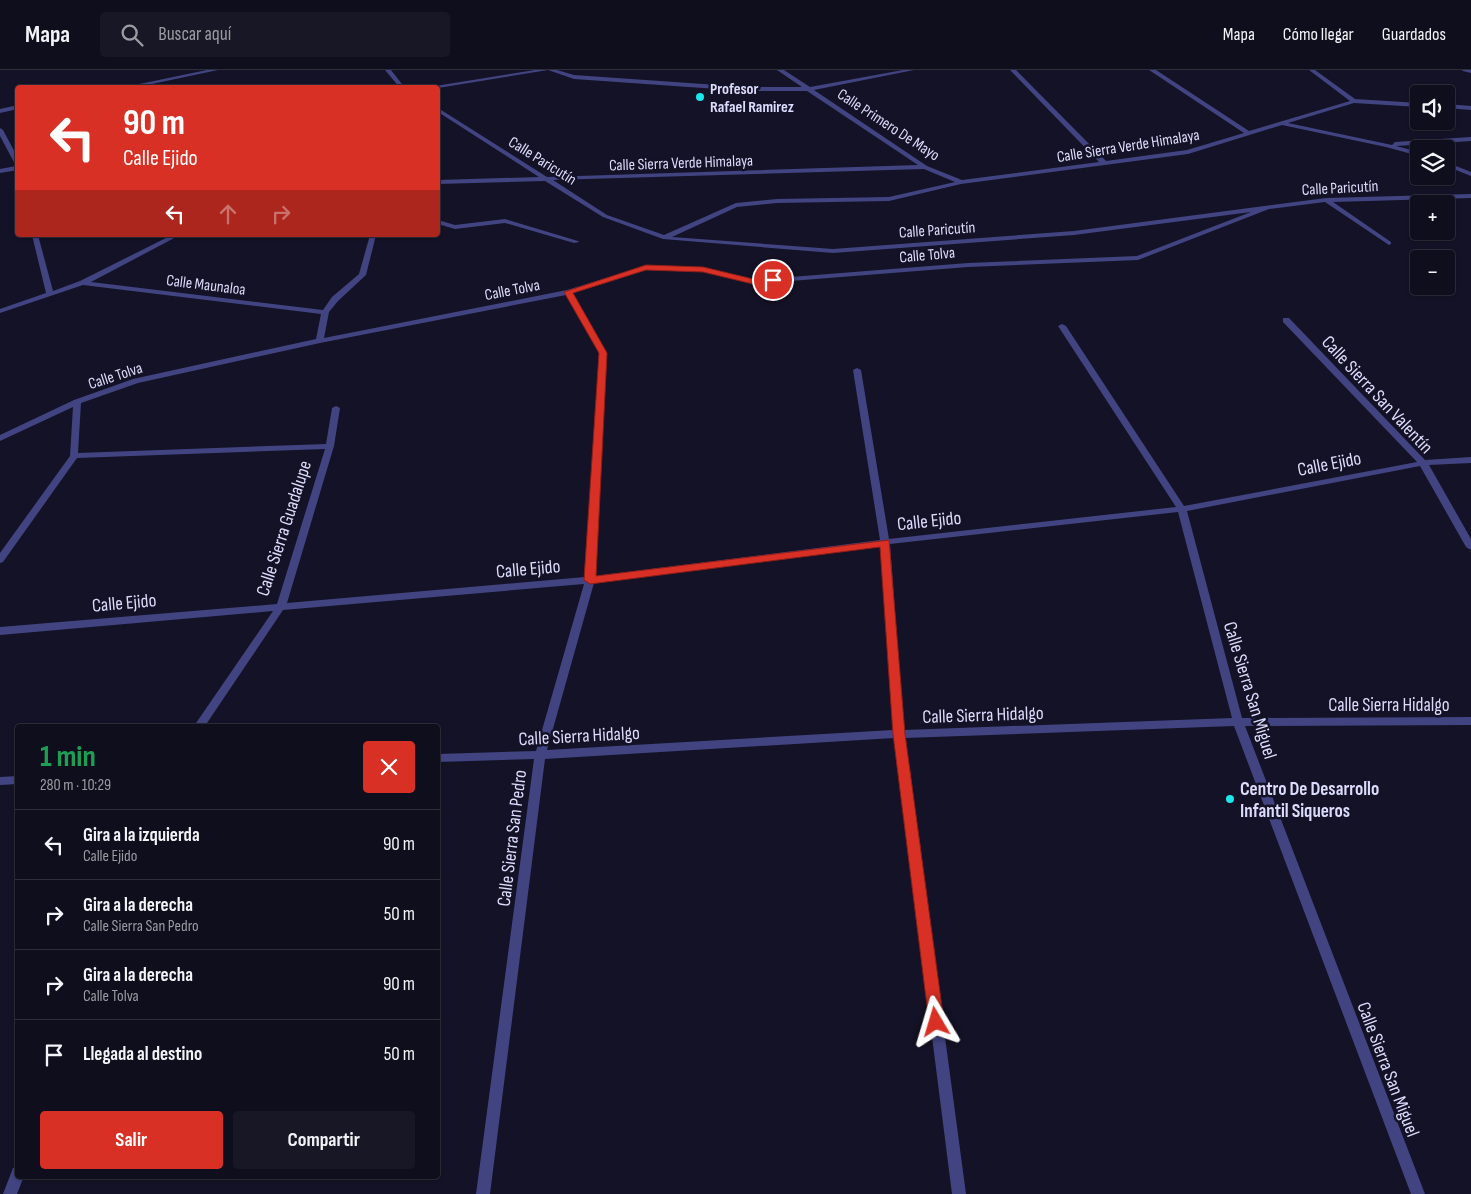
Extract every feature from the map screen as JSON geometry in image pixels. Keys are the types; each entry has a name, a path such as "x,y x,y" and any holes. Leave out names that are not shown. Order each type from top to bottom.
{"street":[{"path":"138,85 215,70"},
{"path":"388,70 400,85"},
{"path":"440,86 546,70"},
{"path":"551,70 574,77 746,89 811,89 911,70"},
{"name":"Calle Primero De Mayo","path":"780,70 925,167 961,182"},
{"path":"1012,70 1105,164"},
{"path":"1152,70 1249,134"},
{"path":"1312,70 1354,101 1410,104"},
{"path":"1466,70 1471,71"},
{"name":"Calle Sierra Verde Himalaya","path":"666,238 736,205 777,201 889,199 961,182 1188,152 1354,101"},
{"path":"1455,107 1471,108"},
{"path":"0,111 15,108"},
{"name":"Calle Paricutín","path":"440,111 606,216 666,238 833,251 1074,233 1326,200 1471,196"},
{"path":"1283,124 1410,152"},
{"path":"0,130 15,160"},
{"path":"1386,145 1471,139"},
{"path":"0,171 15,167"},
{"name":"Calle Sierra Verde Himalaya","path":"440,182 925,167"},
{"path":"1455,168 1471,174"},
{"path":"1326,200 1389,243"},
{"name":"Calle Tolva","path":"0,438 77,402 136,380 568,292 646,268 703,269 753,282 968,265 1138,258 1272,206"},
{"path":"440,223 455,227 505,221 576,242"},
{"path":"36,237 50,295"},
{"path":"0,311 83,283 173,237"},
{"path":"320,341 325,312 335,299 362,275 372,237"},
{"name":"Calle Maunaloa","path":"83,283 325,312"},
{"name":"Calle Sierra San Pedro","path":"483,1194 540,755 590,580 603,353 568,292"},
{"name":"Calle Sierra San Valentín","path":"1286,320 1422,463 1471,546"},
{"name":"Calle Sierra San Miguel","path":"1062,326 1182,509 1238,722 1418,1194"},
{"path":"857,370 885,542 899,734 959,1194"},
{"path":"0,560 74,456 77,402"},
{"name":"Calle Sierra Guadalupe","path":"200,724 281,606 330,446 336,408"},
{"path":"74,456 330,446"},
{"name":"Calle Ejido","path":"0,631 590,580 885,542 1182,509 1422,463 1471,460"},
{"name":"Calle Sierra Hidalgo","path":"440,758 540,755 899,734 1238,722 1471,721"},
{"path":"0,781 15,780"},
{"path":"10,1194 16,1179"}],"place":[{"name":"Profesor Rafael Ramirez","path":"700,97"},
{"name":"Centro De Desarrollo Infantil Siqueros","path":"1230,799"}],"route":[{"path":"773,280 753,282 703,269 646,268 568,292 603,353 590,580 885,542 899,734 936,1022"}]}
